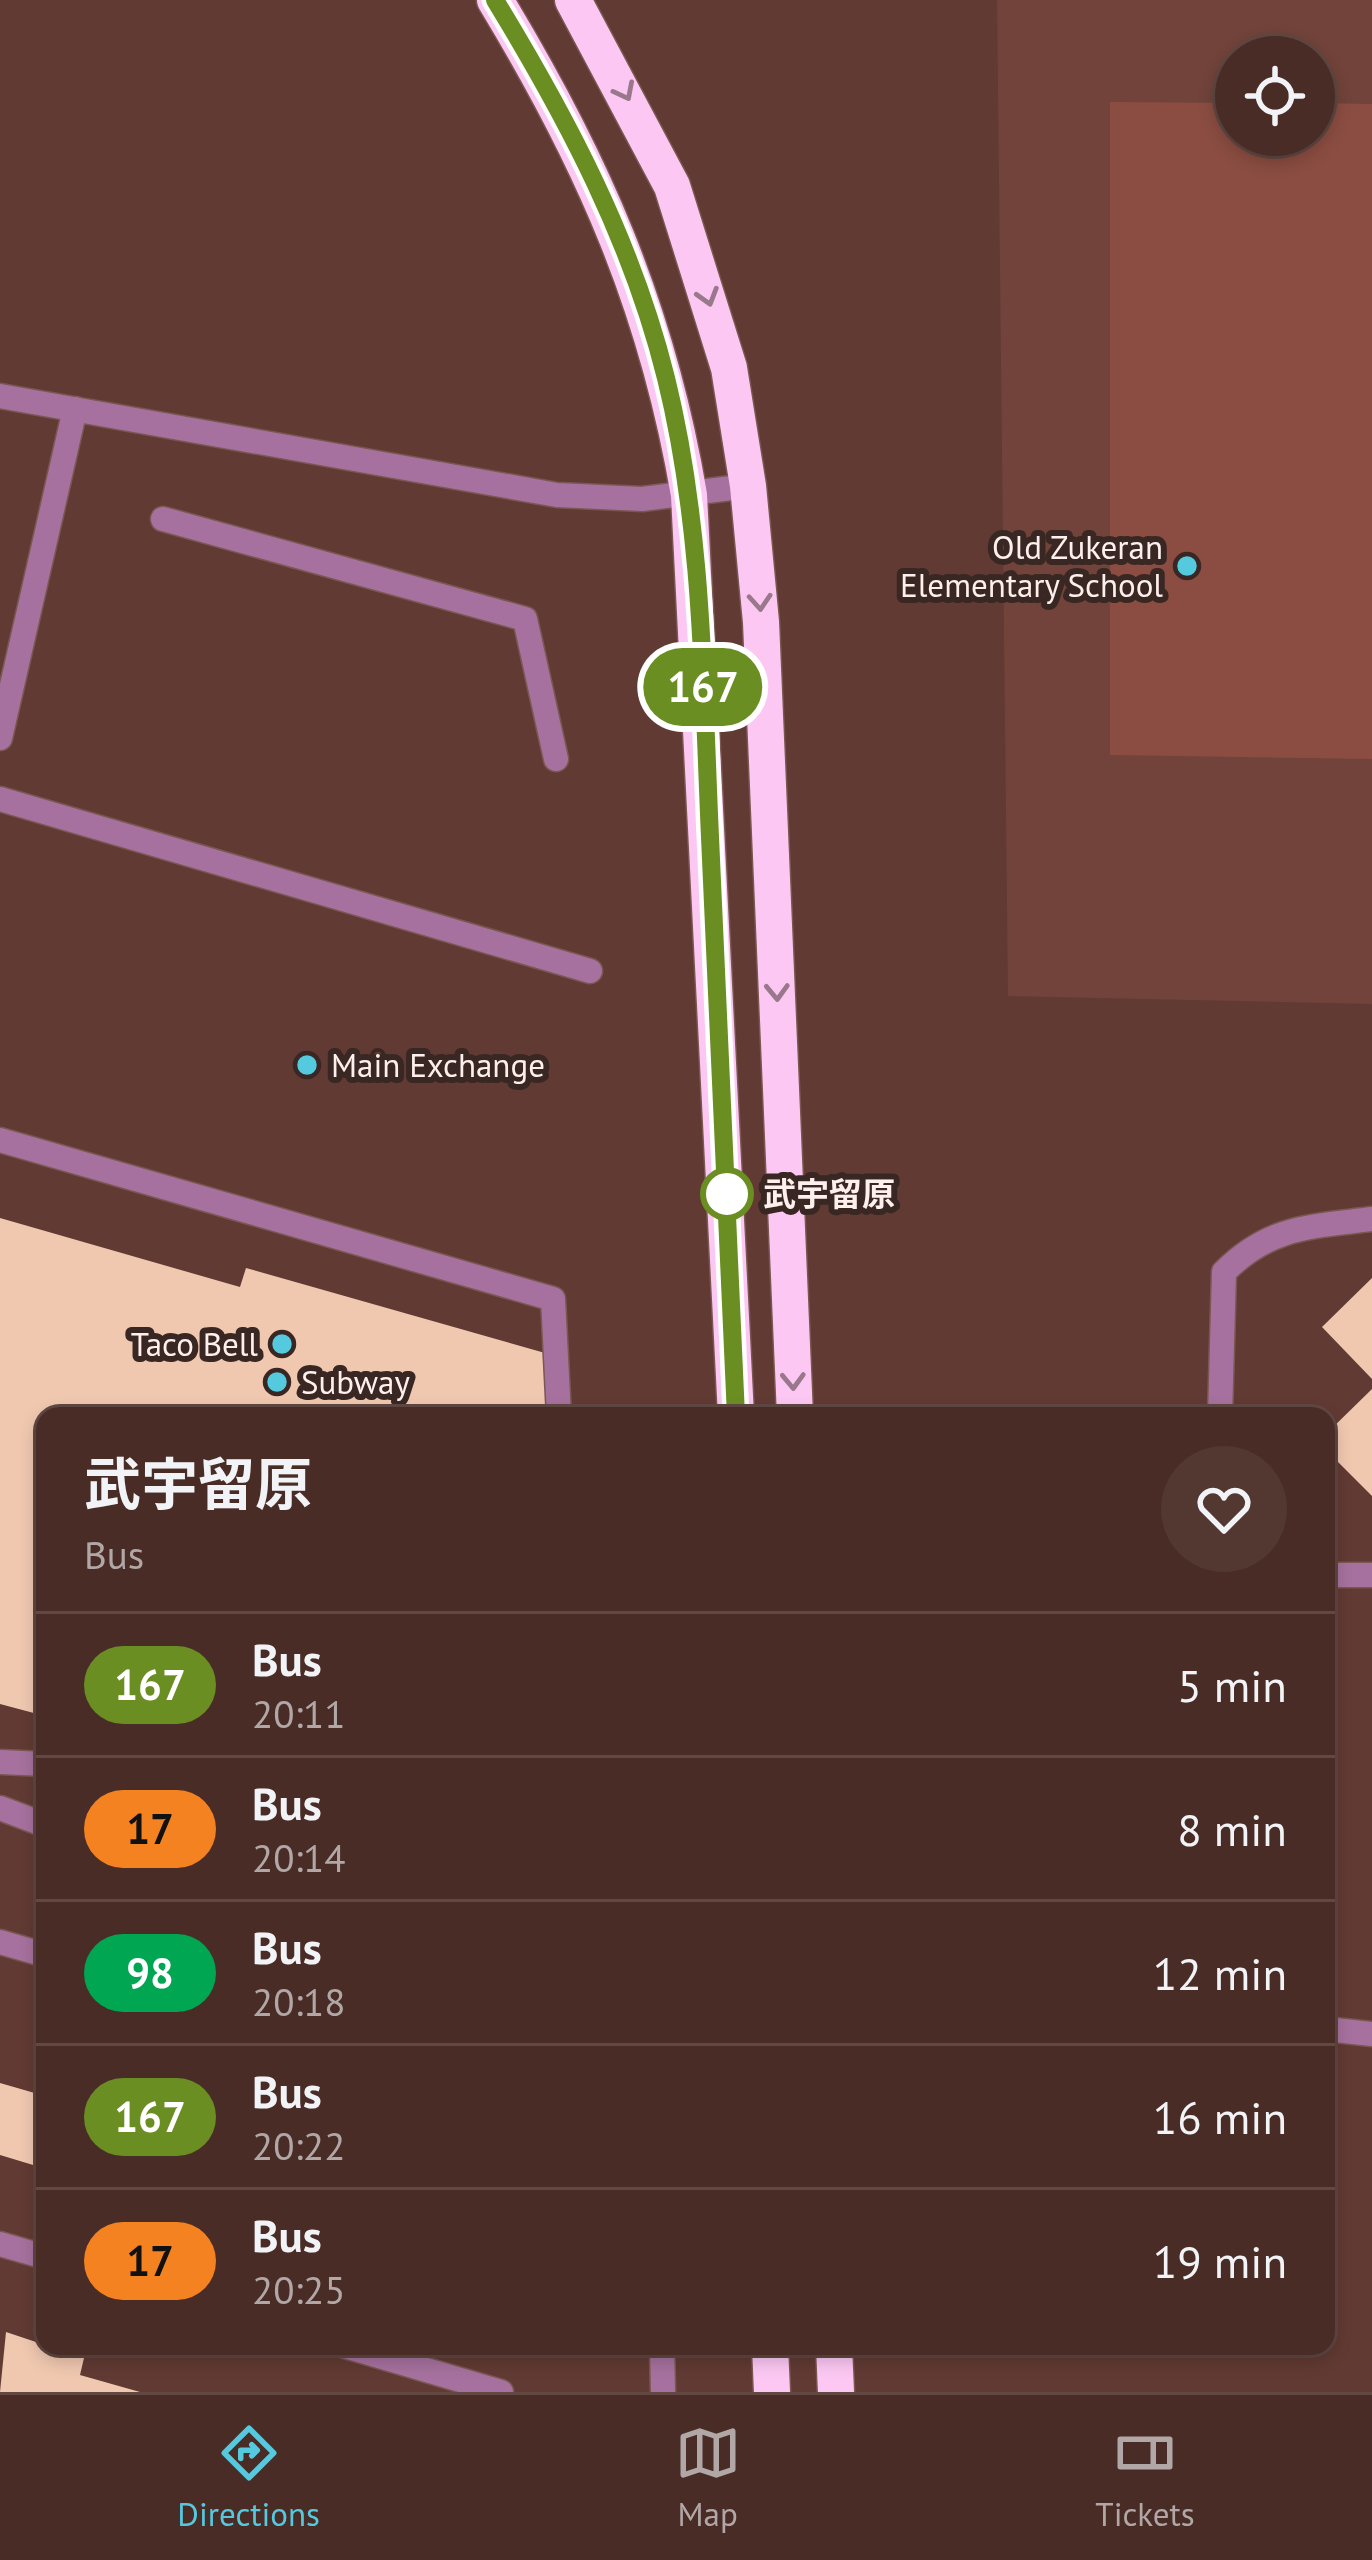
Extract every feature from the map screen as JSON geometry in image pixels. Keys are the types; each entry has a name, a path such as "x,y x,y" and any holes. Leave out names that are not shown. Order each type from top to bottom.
{"highway":[{"path":"495,0 560,108 621,238 665,375 689,495 736,1407"},
{"path":"573,0 672,186 729,368 748,486 761,622 795,1407"},
{"path":"770,2355 772,2392"},
{"path":"834,2355 836,2392"}],"lane":[{"path":"0,395 557,495 689,495 748,486"},
{"path":"0,738 75,410"},
{"path":"163,519 525,619 556,759"},
{"path":"0,799 590,971"},
{"path":"0,1141 553,1298 559,1407"},
{"path":"1220,1407 1224,1273 1251,1246 1287,1230 1372,1219"},
{"path":"1335,1575 1372,1575"},
{"path":"0,1762 36,1764"},
{"path":"0,1808 36,1822"},
{"path":"0,1942 36,1952"},
{"path":"1335,2031 1372,2034"},
{"path":"0,2244 36,2254"},
{"path":"376,2355 501,2392"},
{"path":"662,2355 663,2392"}],"shaded area":[{"name":"Old Zukeran Elementary School","path":"997,0 1372,0 1372,1004 1008,996"},
{"path":"1110,102 1215,103 1215,156 1335,156 1335,103 1372,104 1372,759 1110,755"}],"building":[{"path":"0,1218 240,1287 246,1268 545,1353 547,1407 36,1407 36,1714 0,1704"},
{"path":"1372,1278 1372,1379 1322,1327"},
{"path":"1372,1389 1372,1496 1335,1459 1335,1425"},
{"path":"0,2083 36,2093 36,2166 0,2155"},
{"path":"6,2332 36,2342 36,2355 84,2358 80,2375 140,2392 0,2392"}],"bus line":[{"name":"167","path":"495,0 560,108 621,238 665,375 689,495 700,623 736,1407"}],"place":[{"name":"Old Zukeran Elementary School","path":"1187,566"},
{"name":"Main Exchange","path":"307,1065"},
{"name":"武宇留原","path":"727,1194"},
{"name":"Taco Bell","path":"282,1344"},
{"name":"Subway","path":"277,1382"}]}
